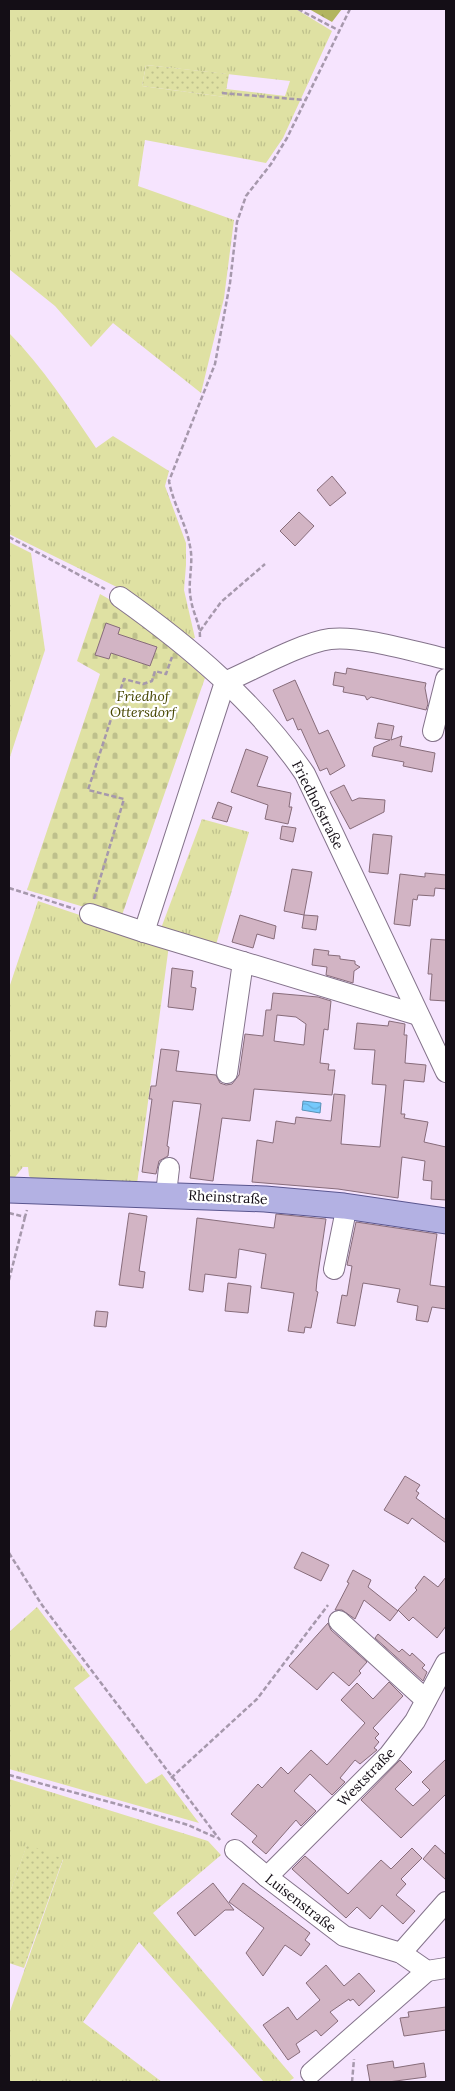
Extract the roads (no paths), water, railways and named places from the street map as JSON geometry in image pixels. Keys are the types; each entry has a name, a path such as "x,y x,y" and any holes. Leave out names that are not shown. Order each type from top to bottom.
{"main road":[{"name":"Rheinstraße","path":"9,1190 111,1195 166,1194 265,1199 344,1206 446,1221"}],"street":[{"name":"Friedhofstraße","path":"120,597 188,649 224,682 271,728 306,774 418,1015 445,1061"},
{"path":"144,932 224,682 307,645 330,639 352,639 446,659"},
{"path":"433,731 446,679"},
{"path":"90,914 418,1015"},
{"path":"227,1073 243,962"},
{"path":"166,1194 169,1168"},
{"path":"334,1269 345,1215 344,1206"},
{"path":"333,1613 426,1700"},
{"name":"Weststraße","path":"267,1877 389,1755 416,1721 446,1663"},
{"name":"Luisenstraße","path":"236,1850 267,1877 344,1936 401,1953 437,1970 310,2073"},
{"path":"401,1953 446,1902"}],"water":[{"path":"303,1101 321,1103 320,1113 302,1110"}],"park label":[{"name":"Friedhof Ottersdorf","path":"143,704"}]}
